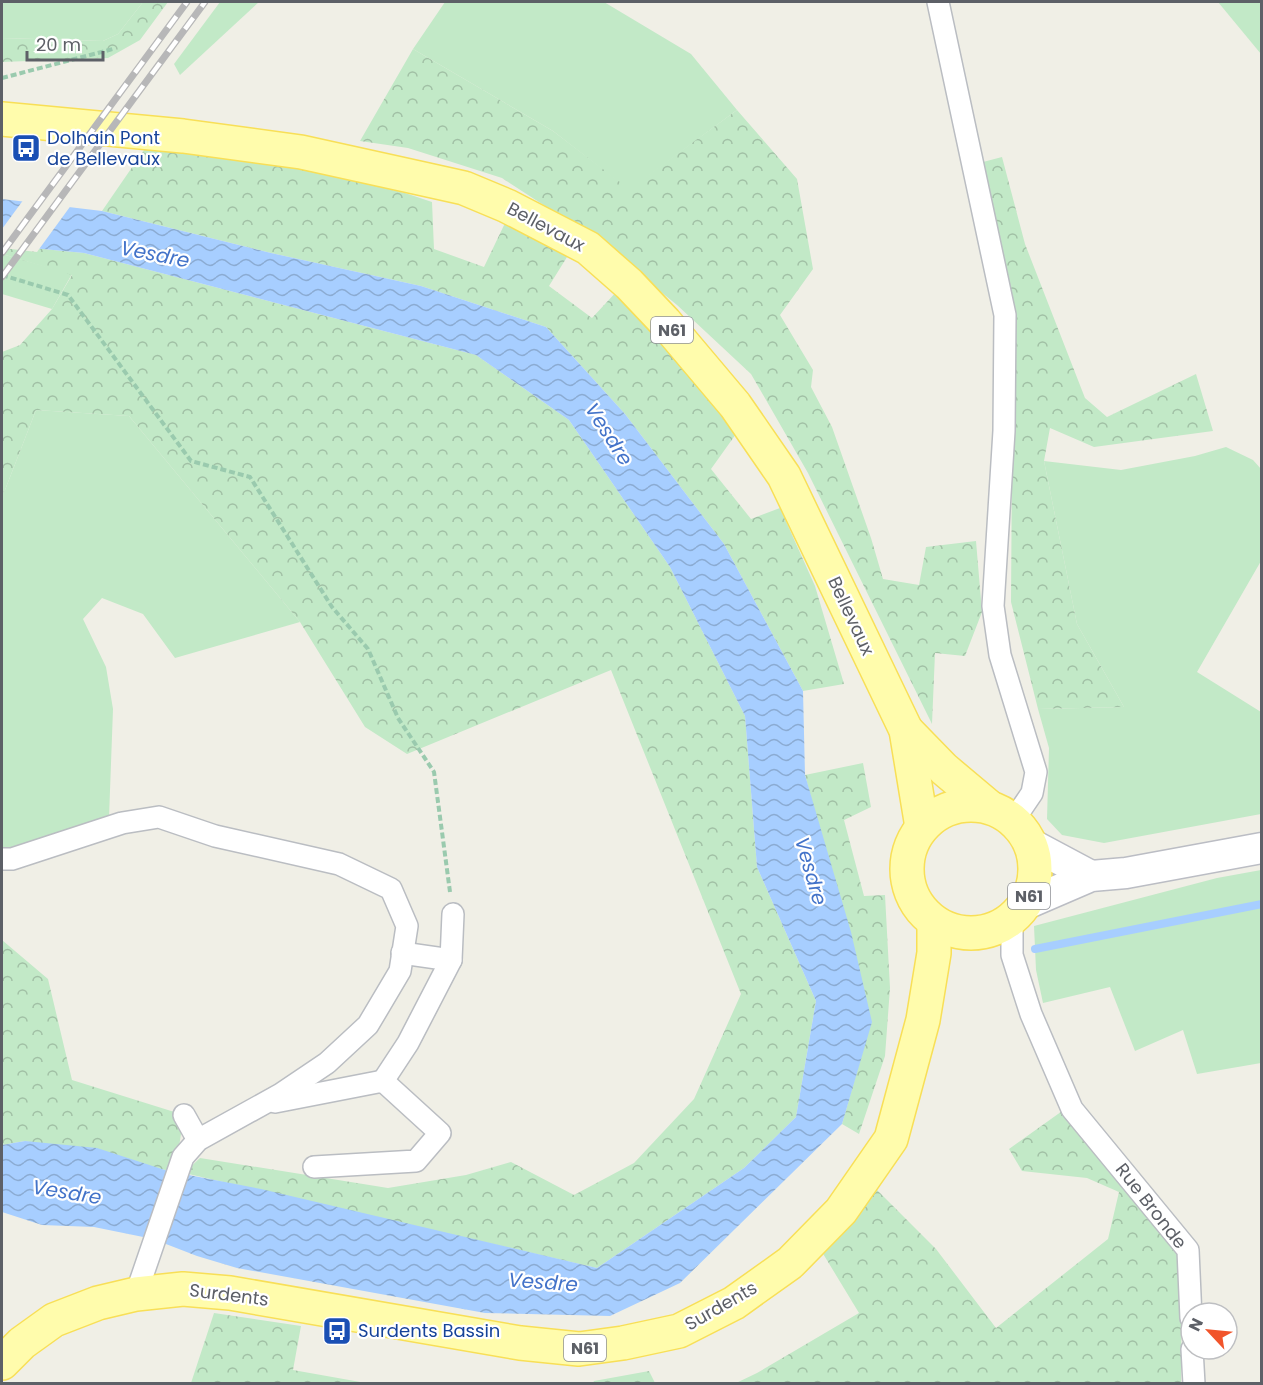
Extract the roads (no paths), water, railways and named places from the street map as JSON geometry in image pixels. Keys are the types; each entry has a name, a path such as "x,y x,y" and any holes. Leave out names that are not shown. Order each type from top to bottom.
{"main road":[{"name":"Bellevaux","path":"2,119 183,136 301,152 464,188 507,206 588,248 629,284 666,322 735,405 784,476 906,730 922,827"},
{"name":"Bellevaux","path":"906,730 944,769 1011,824"},
{"name":"N61","path":"970,804 1011,824 1036,857 1034,885 1019,912 994,930 973,934 953,931 934,922 921,910 911,895 907,878 907,859 912,842 922,827 935,815 952,807 970,804"},
{"path":"1011,824 1091,876"},
{"path":"1019,912 1091,876 1126,873 1262,848"},
{"name":"Surdents","path":"2,1363 22,1343 54,1320 98,1303 136,1294 183,1289 230,1293 520,1343 579,1349 623,1343 679,1331 734,1303 789,1263 842,1211 891,1139 923,1020 934,953 934,922"}],"street":[{"path":"938,2 1005,315 1004,431 993,606 1000,655 1036,772 1032,793 1011,824"},
{"path":"2,859 12,859 122,823 159,817 215,836 339,864 391,889 407,926 400,971 368,1025 327,1063 263,1104 198,1140 183,1157 136,1294"},
{"name":"Rue Bronde","path":"1019,912 1012,955 1031,1014 1072,1109 1188,1250 1190,1301"},
{"path":"263,1104 383,1081 408,1043 451,960 453,914"},
{"path":"402,953 451,960"},
{"path":"314,1167 416,1161 440,1133 383,1081"},
{"path":"184,1115 198,1140"},
{"path":"1193,1361 1194,1383"}],"water":[{"name":"Vesdre","path":"2,199 102,211 271,253 421,286 546,327 625,414 724,544 803,691 805,775 851,932 872,1022 842,1124 680,1283 610,1316 485,1313 237,1268 153,1239 94,1227 42,1225 2,1212 2,1145 25,1141 97,1148 168,1171 261,1189 597,1268 744,1168 796,1117 816,1001 757,867 745,716 670,567 569,420 476,355 84,253 2,245"}],"waterway":[{"path":"1035,949 1262,904"}],"railway":[{"path":"2,253 187,2"},
{"path":"2,277 205,2"}],"place":[{"name":"Dolhain Pont de Bellevaux","path":"26,148"},
{"name":"Surdents Bassin","path":"337,1331"}]}
